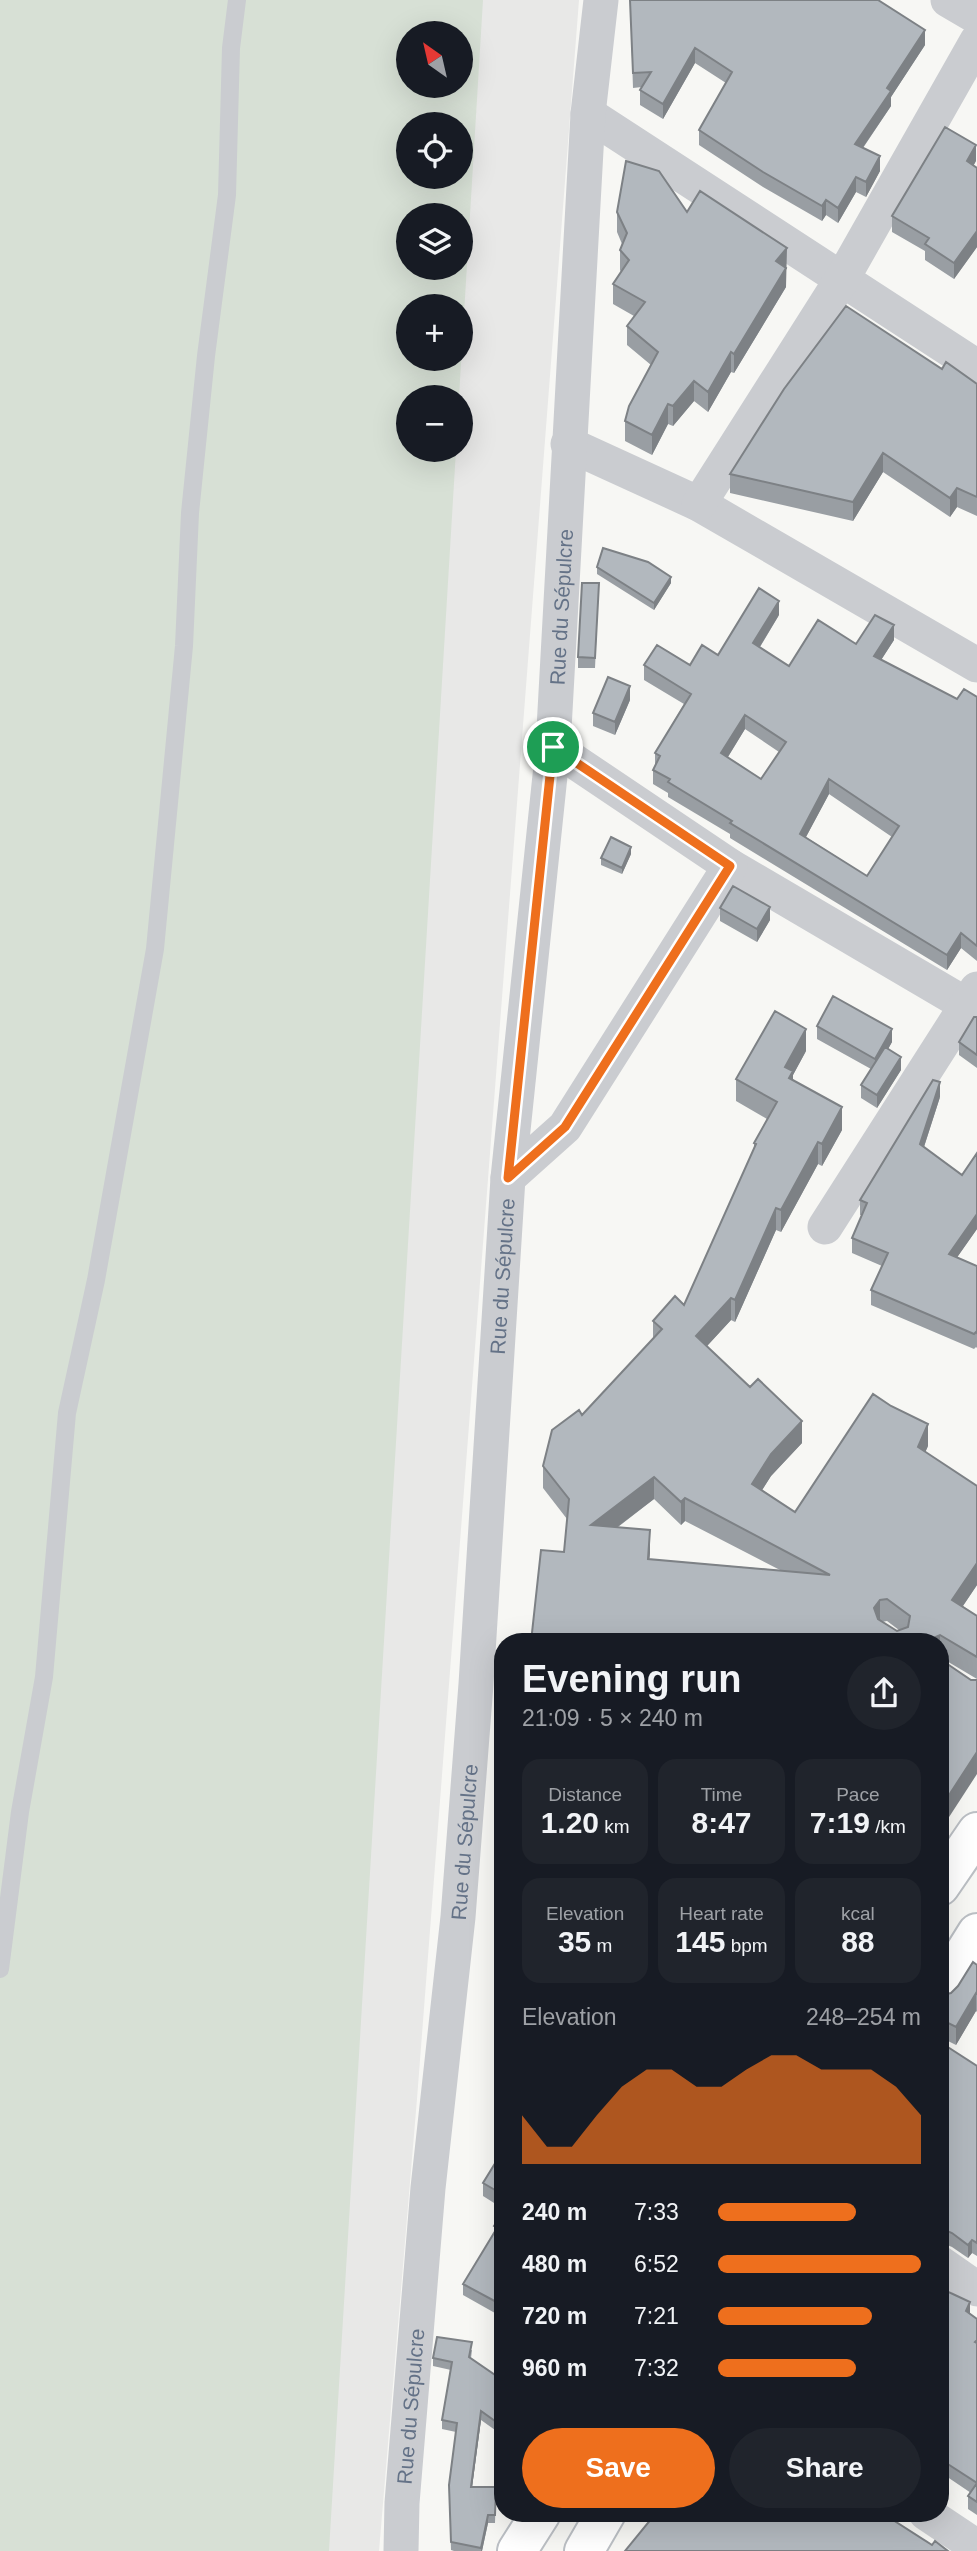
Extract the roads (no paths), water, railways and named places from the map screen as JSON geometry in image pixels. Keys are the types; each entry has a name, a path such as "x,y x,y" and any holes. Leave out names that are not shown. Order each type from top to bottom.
{"main road":[{"path":"949,1873 977,1832"},
{"path":"949,1980 973,1949"},
{"path":"517,2551 535,2522"},
{"path":"584,2551 601,2522"}],"street":[{"name":"Rue du Sépulcre","path":"401,2551 402,2503 428,2188 458,1917 476,1684 508,1178 553,747 588,114 601,0"},
{"path":"948,0 977,17"},
{"path":"699,504 842,279 977,41"},
{"path":"588,114 977,367"},
{"path":"568,444 699,504 977,665"},
{"path":"553,747 730,866 974,1002 825,1227"},
{"path":"508,1178 565,1127 730,866"},
{"path":"949,2269 977,2289"},
{"path":"940,2522 977,2547"}],"lane":[{"path":"0,1969 20,1812 44,1678 67,1413 96,1279 155,949 184,646 190,513 206,356 228,195 231,48 237,0"}]}
